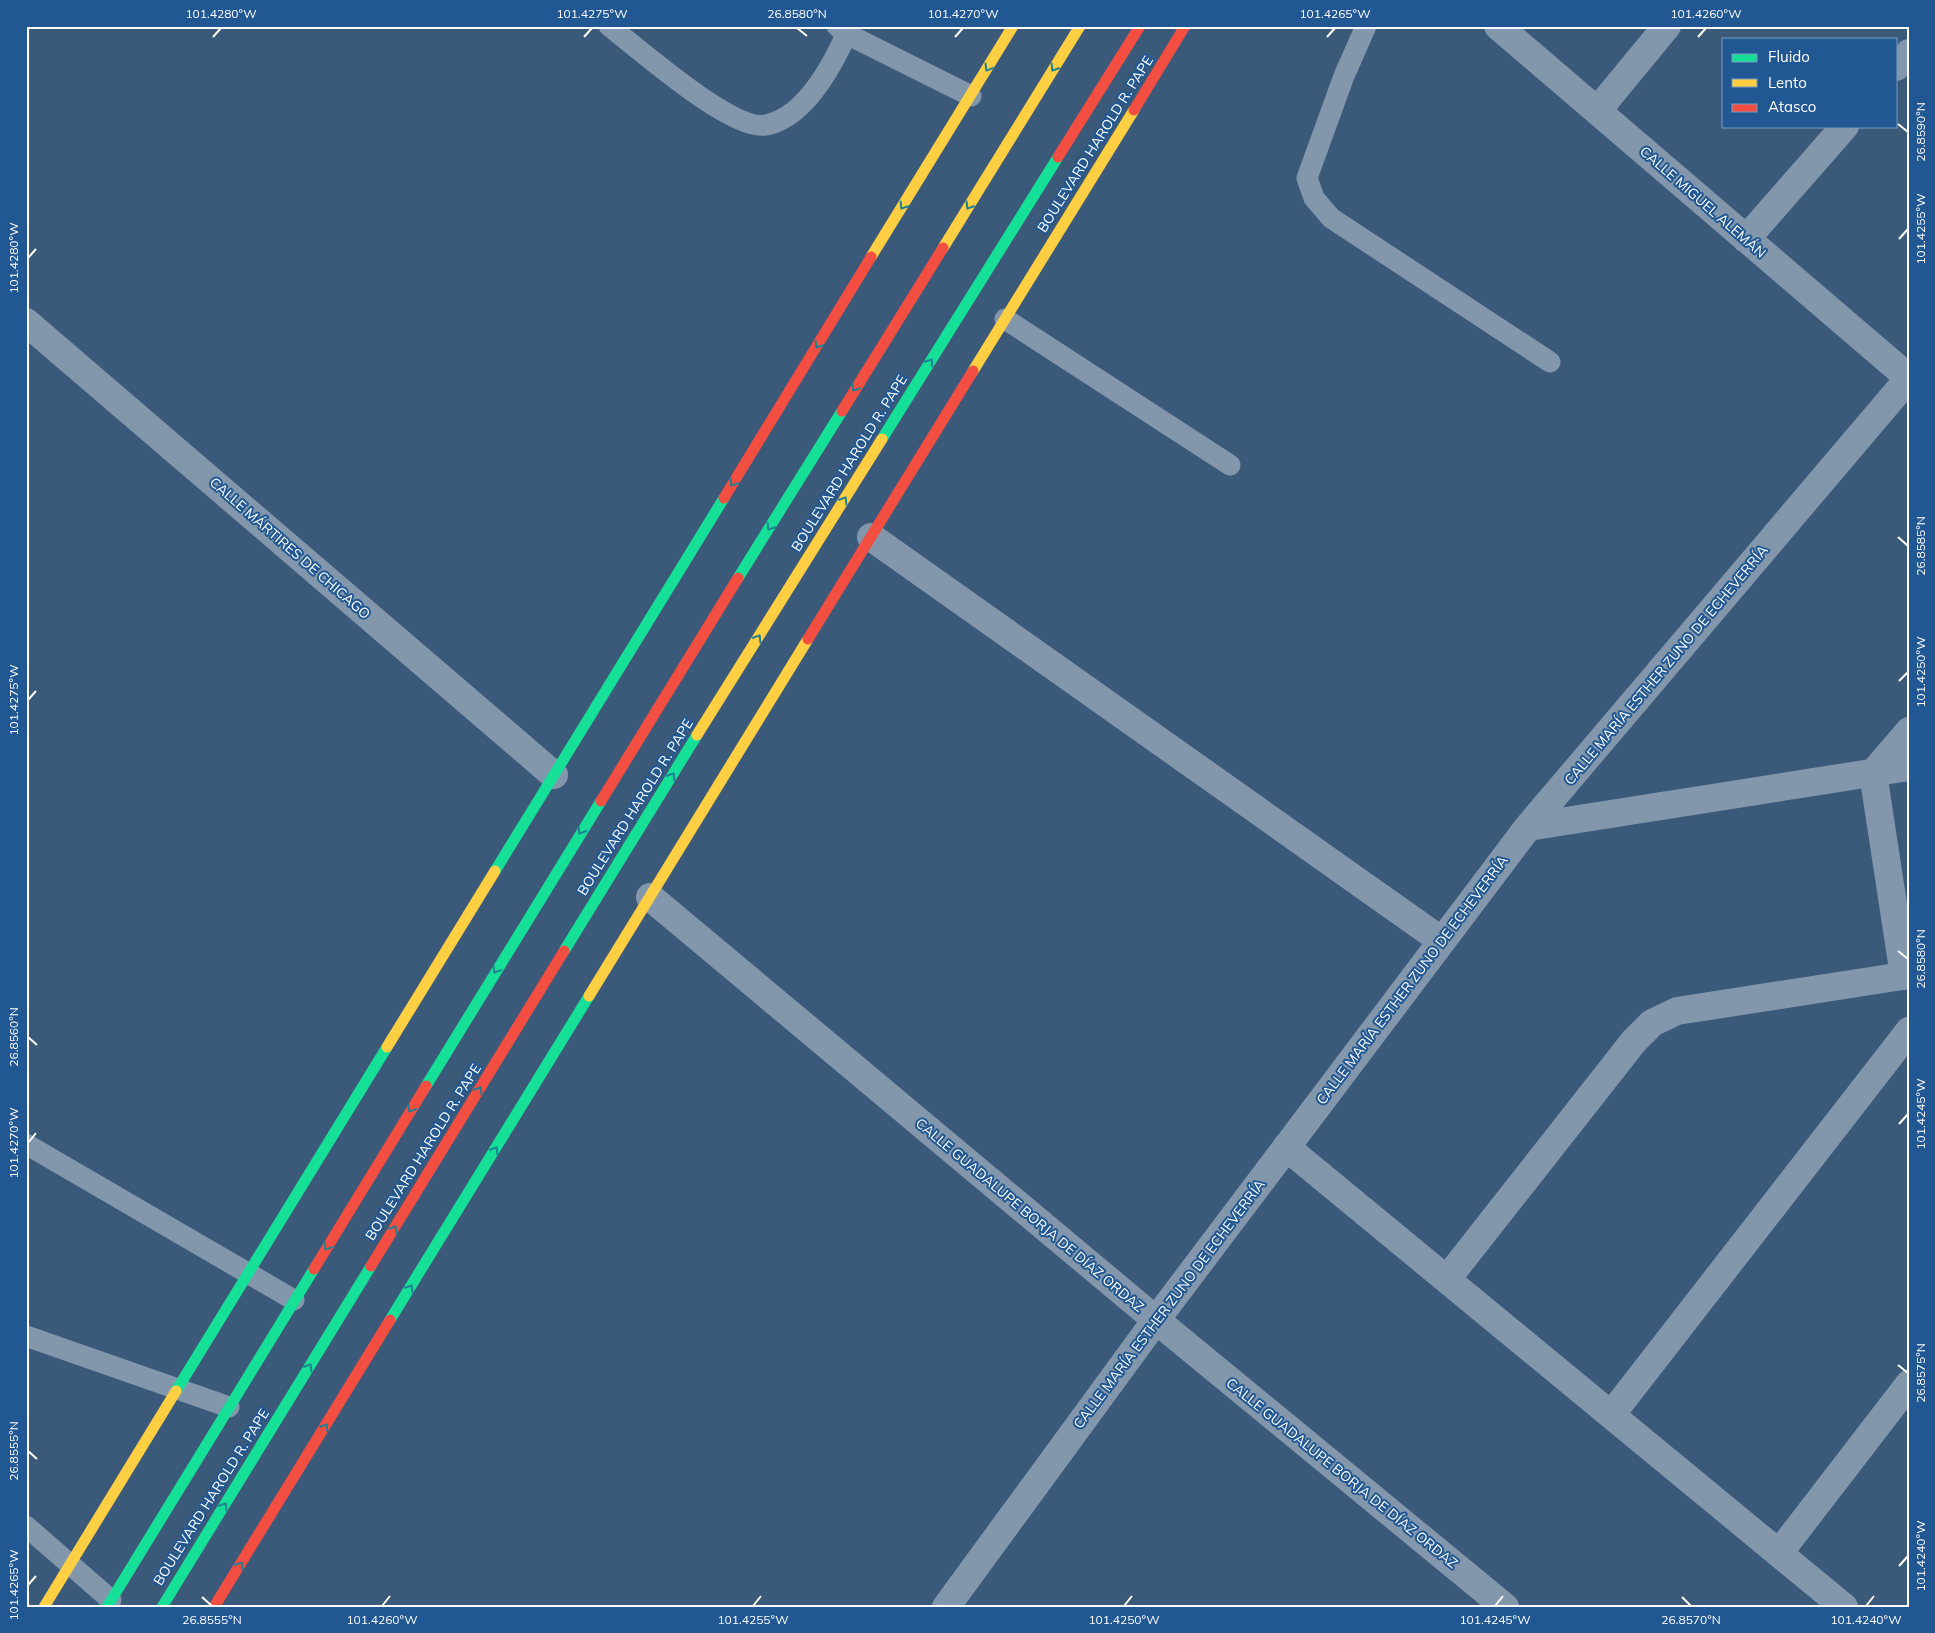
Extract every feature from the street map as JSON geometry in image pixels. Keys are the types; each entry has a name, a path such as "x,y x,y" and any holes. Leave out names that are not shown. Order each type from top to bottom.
{"main road":[{"path":"44,1607 1013,26"},
{"path":"109,1604 607,790 1080,26"},
{"name":"BOULEVARD HAROLD R. PAPE","path":"162,1607 646,817 1140,26"},
{"path":"1168,26 1172,48"},
{"name":"BOULEVARD HAROLD R. PAPE","path":"214,1607 1185,26"}],"street":[{"name":"CALLE MIGUEL ALEMÁN","path":"1498,26 1909,378"},
{"path":"1597,111 1668,26"},
{"path":"1898,65 1909,53"},
{"path":"1746,239 1843,128"},
{"name":"CALLE MÁRTIRES DE CHICAGO","path":"26,322 554,775"},
{"name":"CALLE MARÍA ESTHER ZUNO DE ECHEVERRÍA","path":"946,1607 1156,1320 1528,827 1909,378"},
{"path":"872,537 1442,941"},
{"path":"1447,1280 1634,1041 1652,1024 1678,1010 1906,976 1873,773 1909,731"},
{"path":"1528,827 1909,767"},
{"name":"CALLE GUADALUPE BORJA DE DÍAZ ORDAZ","path":"650,897 1492,1603"},
{"path":"1611,1415 1909,1031"},
{"path":"1286,1147 1844,1607"},
{"path":"1779,1553 1909,1384"}],"lane":[{"path":"609,26 708,104 739,119 765,125 791,114 816,89 845,29 971,96"},
{"path":"1366,26 1344,76 1307,178 1314,198 1331,218 1550,362"},
{"path":"1005,319 1230,465"},
{"path":"26,1144 294,1300"},
{"path":"26,1336 229,1407"},
{"path":"26,1526 70,1564 109,1604"}],"traffic: fast":[{"path":"882,439 1058,157"},
{"path":"738,578 842,411"},
{"path":"495,871 724,498"},
{"path":"564,951 697,735"},
{"path":"426,1086 601,801"},
{"path":"390,1320 589,996"},
{"path":"176,1391 387,1047"},
{"path":"162,1607 371,1266"},
{"path":"107,1607 314,1269"}],"traffic: slow":[{"path":"871,257 1013,26"},
{"path":"943,248 1080,26"},
{"path":"973,371 1134,110"},
{"path":"697,735 882,439"},
{"path":"589,996 808,639"},
{"path":"387,1047 495,871"},
{"path":"44,1607 176,1391"}],"traffic: jam":[{"path":"1058,157 1140,26"},
{"path":"1134,110 1185,26"},
{"path":"842,411 943,248"},
{"path":"724,498 871,257"},
{"path":"808,639 973,371"},
{"path":"601,801 738,578"},
{"path":"371,1266 564,951"},
{"path":"314,1269 426,1086"},
{"path":"214,1607 390,1320"}]}
